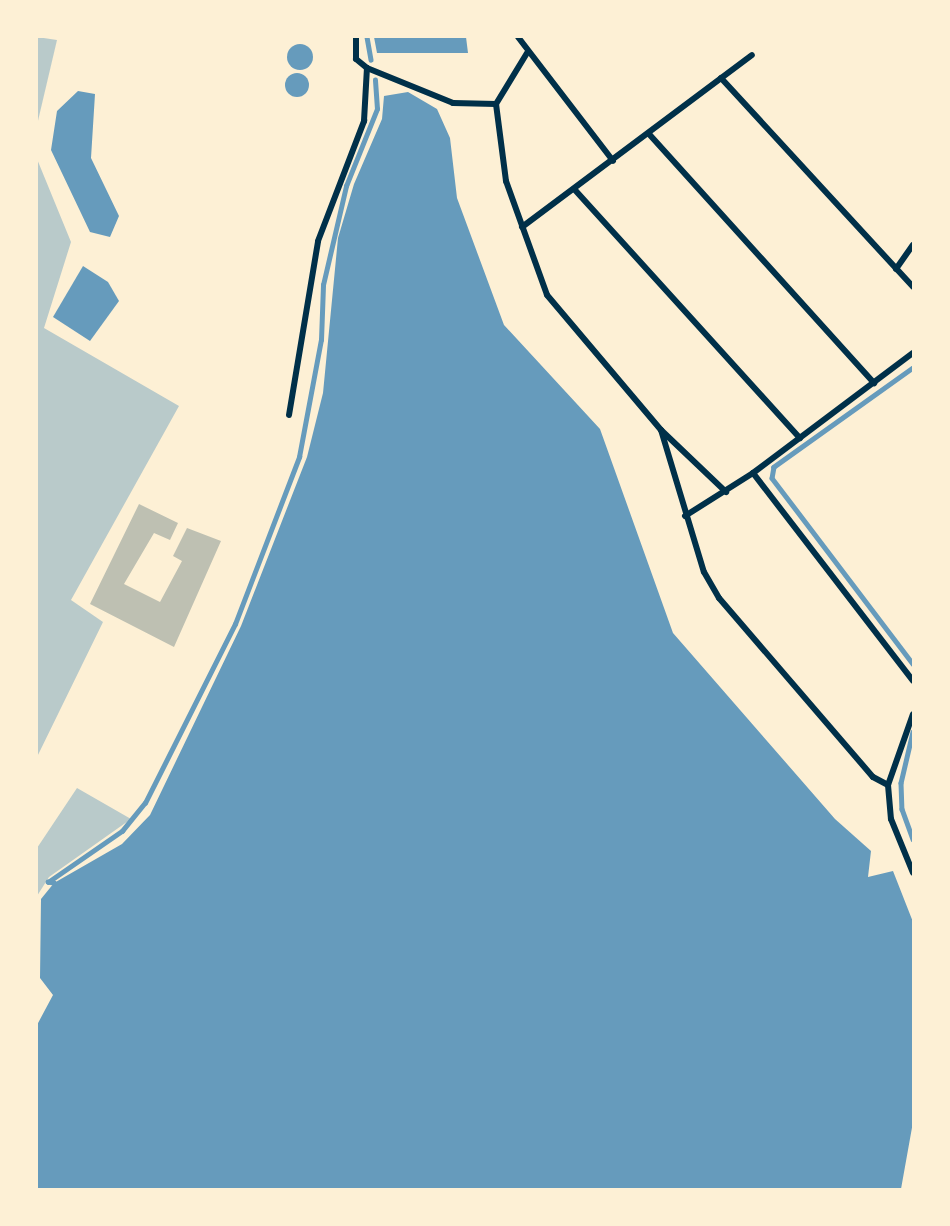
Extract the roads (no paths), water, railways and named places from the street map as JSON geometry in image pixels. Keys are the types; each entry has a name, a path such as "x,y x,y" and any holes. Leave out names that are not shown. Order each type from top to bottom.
{"street":[{"path":"356,37 356,59 367,68 453,103 496,104"},
{"path":"518,37 527,54 613,161"},
{"path":"527,54 496,104 506,181 522,227 559,312 661,430 726,492"},
{"path":"522,227 575,190 752,55"},
{"path":"289,415 318,241 364,121 367,68"},
{"path":"721,78 913,287"},
{"path":"649,134 874,383"},
{"path":"575,190 800,439"},
{"path":"896,269 913,245"},
{"path":"685,516 753,473 913,353"},
{"path":"661,430 685,516 719,597 873,777 888,785"},
{"path":"753,473 913,681"},
{"path":"913,714 888,785 891,819 913,873"}],"water":[{"path":"374,37 466,37 468,53 377,53"},
{"path":"300,44 309,48 313,57 309,66 300,70 291,66 287,57 291,48"},
{"path":"297,73 306,76 309,85 306,94 297,97 288,94 285,85 288,76"},
{"path":"78,91 95,94 91,158 119,216 110,237 90,232 51,150 57,111"},
{"path":"408,92 437,109 450,138 457,198 504,325 600,429 673,633 835,819 871,851 868,877 893,871 913,922 913,1122 901,1189 37,1189 37,1025 53,995 40,978 41,899 54,883 122,844 150,815 241,626 307,457 323,393 338,238 354,184 382,119 384,96"},
{"path":"83,266 108,282 119,301 90,341 53,317"}],"waterway":[{"path":"367,37 371,60"},
{"path":"54,883 48,882 122,831 145,803 235,624 299,457 321,340 323,285 346,186 377,109 375,80"},
{"path":"913,368 774,467 772,478 913,664"},
{"path":"913,732 901,783 902,809 913,839"}]}
